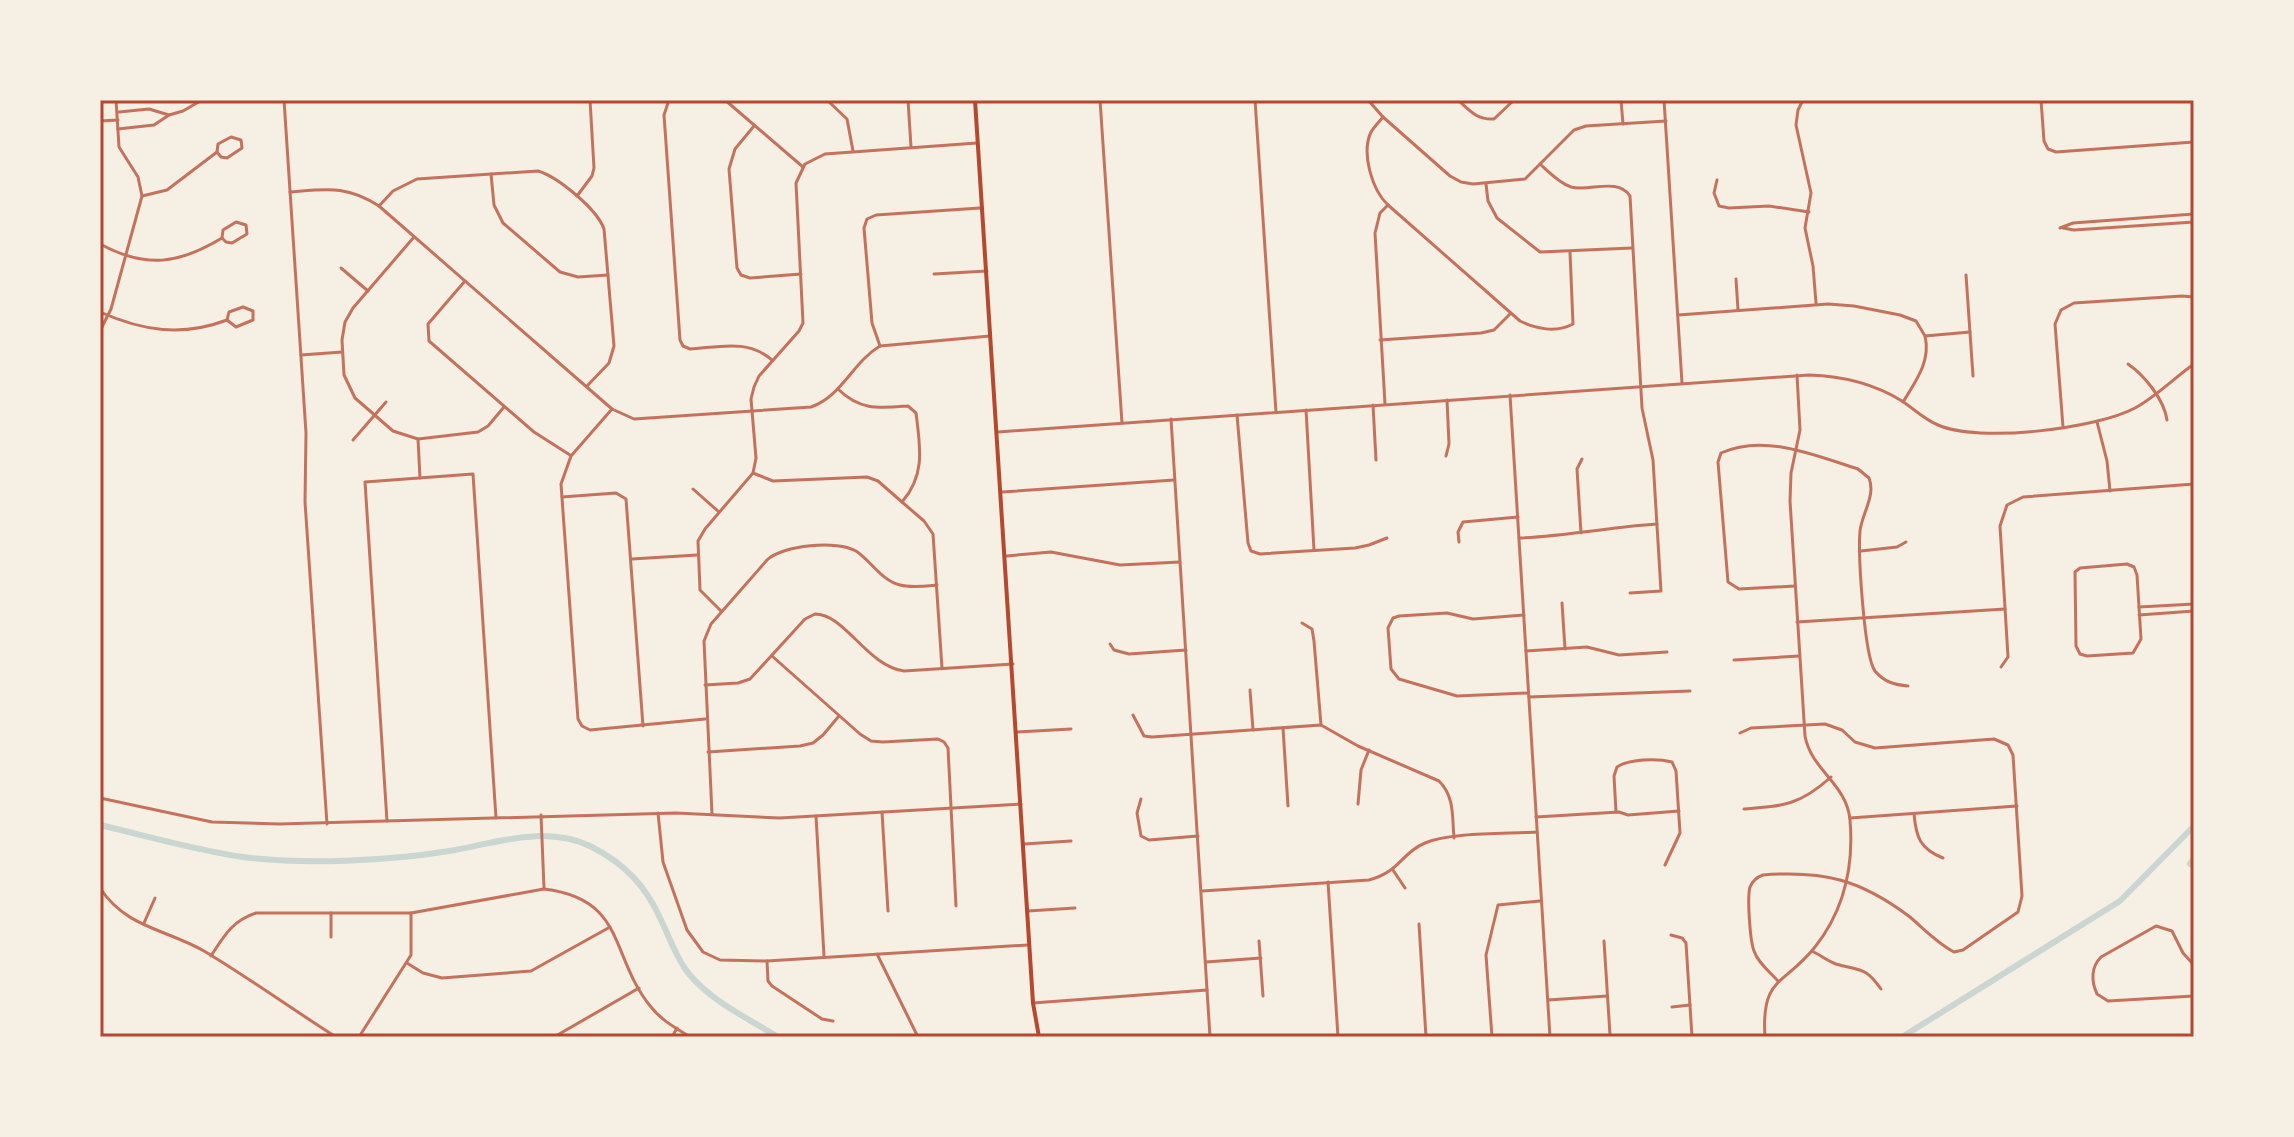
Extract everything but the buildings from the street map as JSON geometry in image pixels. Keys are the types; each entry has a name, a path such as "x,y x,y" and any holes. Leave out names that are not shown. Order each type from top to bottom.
{"main road":[{"path":"975,100 1033,1003 1039,1037"}],"street":[{"path":"100,331 109,316 142,196 138,177 119,147 116,100"},
{"path":"118,129 154,125 202,100"},
{"path":"284,100 327,824"},
{"path":"577,196 592,176 594,168 590,100"},
{"path":"669,100 664,115 680,340 683,346 690,349 742,345 755,348 772,360"},
{"path":"725,100 803,167"},
{"path":"827,100 847,119 853,152"},
{"path":"908,100 911,147"},
{"path":"1100,100 1122,423"},
{"path":"1255,100 1276,412"},
{"path":"1368,100 1450,176 1461,182 1486,184 1525,179 1574,130 1586,126 1666,121"},
{"path":"1458,100 1477,117 1484,119 1494,119 1502,114 1514,100"},
{"path":"1621,100 1623,124"},
{"path":"1664,100 1682,383"},
{"path":"1803,100 1796,125 1811,193 1805,228 1813,266 1816,305"},
{"path":"2041,100 2044,141 2048,149 2056,152 2194,142"},
{"path":"117,112 149,109 169,115"},
{"path":"1383,117 1371,131 1369,146 1374,188 1388,205 1511,313 1532,327 1566,328 1573,324 1570,252"},
{"path":"100,121 118,120"},
{"path":"754,126 735,149 729,169 737,268 741,275 750,278 801,274"},
{"path":"142,196 167,190 217,152 220,142 231,137 239,138 242,142 240,151 227,158 217,152"},
{"path":"721,611 701,592 697,555 701,534 753,473 756,458 752,412 754,387 759,376 803,323 796,188 803,167 820,155 978,143"},
{"path":"1540,164 1569,187 1619,186 1626,189 1630,196 1642,408 1653,460 1661,591 1630,593"},
{"path":"379,206 393,191 417,179 538,171 577,196 602,222 613,354 609,363 587,386"},
{"path":"491,174 497,214 503,223 555,269 578,277 608,275"},
{"path":"1717,180 1714,193 1719,206 1769,206 1809,212"},
{"path":"1486,184 1488,201 1497,218 1540,252 1632,248"},
{"path":"290,192 340,189 361,194 379,206 626,418 643,420 811,407 825,401 880,346 991,336"},
{"path":"1385,404 1375,233 1380,213 1388,205"},
{"path":"880,346 872,323 864,228 867,219 876,215 982,208"},
{"path":"2194,214 2073,223 2060,228 2074,230 2194,222"},
{"path":"236,222 244,223 247,228 246,236 232,243 222,238 223,230 236,222"},
{"path":"414,237 345,322 342,352 344,375 355,398 393,431 418,439 478,432 488,426 504,407"},
{"path":"100,244 153,260 174,260 195,254 222,238"},
{"path":"341,268 368,291"},
{"path":"934,274 987,271"},
{"path":"1966,275 1973,376"},
{"path":"1736,279 1738,310"},
{"path":"465,281 428,324 429,341 534,432 571,456"},
{"path":"2063,427 2055,324 2061,310 2074,303 2194,297"},
{"path":"1678,315 1816,305 1854,306 1916,321 1925,336 1925,361 1903,402"},
{"path":"243,307 249,307 254,314 251,322 236,327 227,320 229,312 243,307"},
{"path":"100,312 136,326 168,331 200,329 227,320"},
{"path":"1380,340 1481,333 1494,330 1511,313"},
{"path":"1925,336 1970,332"},
{"path":"301,355 342,352"},
{"path":"2128,364 2138,371 2166,409 2167,420"},
{"path":"998,432 1826,375 1853,379 1903,402 1934,424 1966,434 2097,422 2134,408 2156,395 2194,364"},
{"path":"1765,1037 1765,1001 1778,981 1812,951 1835,917 1847,882 1851,850 1846,798 1810,752 1804,724 1790,487 1800,420 1797,375"},
{"path":"838,389 862,406 908,406 915,411 919,470 915,485 902,502"},
{"path":"1510,395 1550,1037"},
{"path":"1446,456 1449,444 1447,400"},
{"path":"353,440 386,402"},
{"path":"1373,405 1376,460"},
{"path":"612,409 571,456 561,484 578,719 582,726 590,730 706,719"},
{"path":"1306,410 1314,550"},
{"path":"1237,414 1251,551 1260,554 1369,545 1387,538"},
{"path":"1171,419 1210,1037"},
{"path":"2097,422 2107,461 2110,491"},
{"path":"418,439 420,478"},
{"path":"1795,586 1739,589 1730,586 1726,578 1718,462 1721,453 1730,448 1779,445 1858,469 1867,475 1871,482 1871,494 1860,528 1868,652 1874,670 1888,682 1908,686"},
{"path":"1581,533 1577,469 1582,459"},
{"path":"753,473 773,481 867,477 878,481 924,521 933,534 942,668"},
{"path":"387,822 365,482 473,474 496,818"},
{"path":"1002,492 1175,480"},
{"path":"2001,667 2008,657 2000,526 2007,505 2023,497 2194,484"},
{"path":"693,489 719,512"},
{"path":"562,497 616,493 622,495 628,505 643,726"},
{"path":"1459,542 1458,532 1463,522 1518,517"},
{"path":"1519,538 1657,524"},
{"path":"1861,551 1897,547 1906,542"},
{"path":"712,814 704,641 721,611 771,556 788,548 848,547 896,584 937,585"},
{"path":"1006,556 1051,552 1120,565 1180,562"},
{"path":"632,559 697,555"},
{"path":"2127,564 2134,567 2139,615 2141,639 2133,653 2080,654 2076,646 2075,572 2080,568 2127,564"},
{"path":"1562,603 1565,649"},
{"path":"2139,607 2194,604"},
{"path":"1797,622 2005,609"},
{"path":"2139,615 2194,611"},
{"path":"1524,615 1473,619 1447,613 1393,618 1388,628 1391,669 1399,679 1457,696 1690,691"},
{"path":"705,685 744,681 754,676 805,619 820,614 830,618 892,669 1013,664"},
{"path":"1302,623 1312,629 1321,725"},
{"path":"1110,644 1114,650 1129,654 1186,650"},
{"path":"1526,651 1587,647 1619,655 1667,652"},
{"path":"772,656 871,741 938,739 944,742 948,748 956,906"},
{"path":"1734,660 1799,656"},
{"path":"1250,690 1253,730"},
{"path":"1133,715 1144,736 1321,725 1369,750 1431,776 1448,790 1454,838"},
{"path":"708,752 813,743 839,716"},
{"path":"1740,733 1751,728 1825,724 1835,726 1855,742 1875,748 1994,739 2008,745 2013,755 2022,896 2018,912 1963,950 1954,952 1884,897 1847,882 1796,872 1763,875 1753,882 1749,894 1754,951 1778,981"},
{"path":"1283,728 1288,806"},
{"path":"1017,732 1071,729"},
{"path":"1358,804 1361,770 1369,750"},
{"path":"1616,812 1614,776 1617,767 1624,763 1672,762 1676,771 1680,833 1665,865"},
{"path":"1744,809 1782,806 1802,800 1831,777"},
{"path":"100,798 212,822 327,824 658,813 780,818 1021,804"},
{"path":"1141,799 1137,813 1141,836 1149,840 1198,836"},
{"path":"1850,818 2017,806"},
{"path":"1536,817 1679,811"},
{"path":"882,812 888,911"},
{"path":"658,813 663,862 690,938 703,952 720,960 767,961 1030,945"},
{"path":"1914,814 1919,842 1925,850 1943,858"},
{"path":"541,815 544,889"},
{"path":"816,816 824,958"},
{"path":"1202,891 1369,880 1393,870 1409,853 1426,842 1537,832"},
{"path":"1024,844 1071,841"},
{"path":"1393,870 1405,888"},
{"path":"1328,882 1338,1037"},
{"path":"100,888 116,910 211,956 336,1037"},
{"path":"211,956 229,928 240,919 256,913 411,913 544,889 565,892 583,899 601,914 650,1006 690,1037"},
{"path":"143,924 155,898"},
{"path":"1492,1037 1486,955 1498,905 1541,901"},
{"path":"1028,911 1075,908"},
{"path":"331,913 331,937"},
{"path":"359,1037 407,963 411,948 411,913"},
{"path":"1419,924 1426,1037"},
{"path":"2194,965 2183,953 2172,931 2156,926 2096,962 2093,974 2094,988 2102,998 2114,1002 2194,996"},
{"path":"407,963 423,973 442,978 531,971 610,927"},
{"path":"1671,935 1682,938 1686,943 1692,1037"},
{"path":"1259,941 1263,996"},
{"path":"1604,941 1610,1035"},
{"path":"1812,951 1833,963 1859,967 1868,972 1881,989"},
{"path":"877,954 918,1037"},
{"path":"1206,962 1261,958"},
{"path":"767,961 768,981 772,986 822,1019 833,1021"},
{"path":"554,1037 639,988"},
{"path":"1033,1003 1207,990"},
{"path":"1548,1000 1607,996"},
{"path":"1672,1007 1690,1005"},
{"path":"672,1037 677,1028"}],"waterway":[{"path":"100,825 225,854 292,861 400,857 521,837 575,840 615,861 641,886 680,961 698,984 731,1009 778,1037"},
{"path":"1902,1037 2120,901 2194,826"},
{"path":"2190,864 2194,858"}]}
